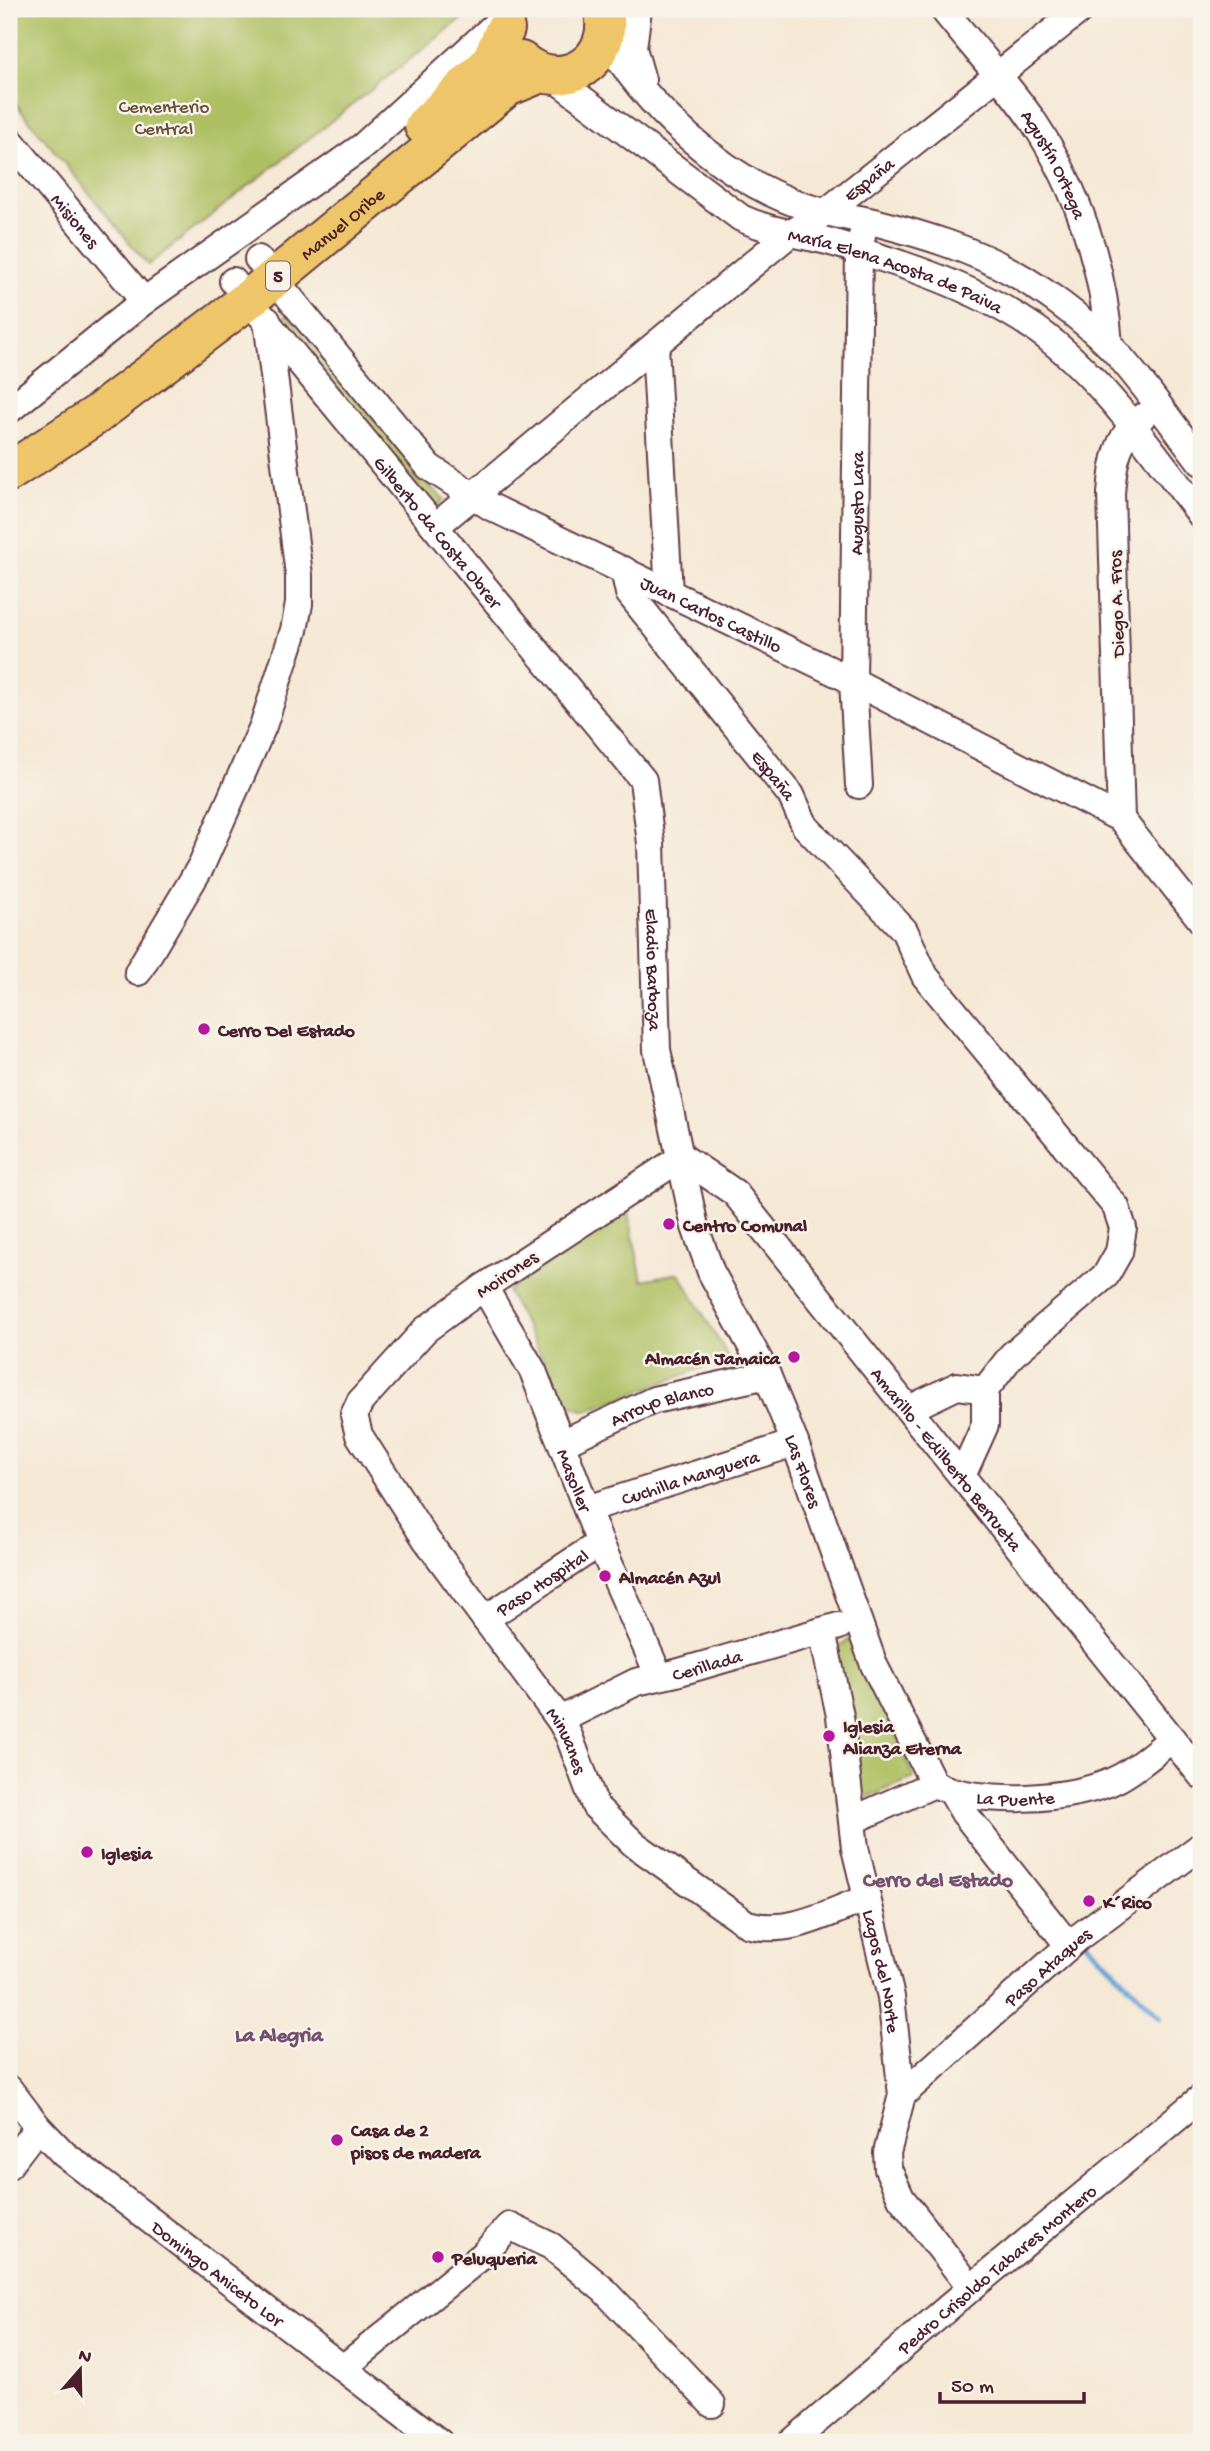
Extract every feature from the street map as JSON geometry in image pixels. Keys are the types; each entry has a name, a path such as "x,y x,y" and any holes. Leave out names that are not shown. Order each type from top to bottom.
{"highway":[{"name":"Manuel Oribe","path":"9,472 96,415 507,87 545,74 562,76 587,65 595,56 611,14"},
{"name":"Manuel Oribe","path":"9,449 79,400 256,288 490,63 506,18"},
{"path":"506,18 513,54 545,74"}],"street":[{"name":"Agustín Ortega","path":"943,9 1032,119 1061,168 1086,231 1107,302 1109,345"},
{"name":"España","path":"436,526 788,235 825,212 1081,9"},
{"name":"María Elena Acosta de Paiva","path":"611,14 646,95 682,132 727,165 780,197 825,212 934,239 1014,273 1109,345 1201,462"},
{"path":"611,14 633,48 646,95"},
{"path":"9,410 144,301 363,146 506,18"},
{"name":"María Elena Acosta de Paiva","path":"545,74 741,218 788,235 825,240 960,286 1037,330 1072,360 1131,426 1201,515"},
{"name":"Misiones","path":"9,139 144,301"},
{"name":"Augusto Lara","path":"859,785 853,681 859,251 865,220"},
{"path":"138,972 201,866 263,726 295,630 299,604 299,575 256,288"},
{"name":"Juan Carlos Castillo","path":"256,288 429,467 469,496 853,681 1121,819 1201,919"},
{"name":"Gilberto da Costa Obrer","path":"256,288 436,526 643,780"},
{"path":"655,346 669,593"},
{"name":"Diego A. Fros","path":"1121,819 1111,494 1114,460 1131,426 1156,405"},
{"name":"España","path":"624,570 629,593 790,794 806,826 836,862 904,930 925,976 1116,1206 1123,1228 1119,1252 1106,1275 1012,1355 985,1390"},
{"name":"Eladio Barboza","path":"643,780 651,843 657,1050 668,1110 682,1157"},
{"name":"Moirones","path":"354,1416 360,1402 425,1330 484,1287 682,1157"},
{"name":"Las Flores","path":"682,1157 695,1227 711,1272 767,1375 795,1443 874,1665 944,1789 1069,1945"},
{"name":"Amarillo - Edilberto Berrueta","path":"682,1157 735,1193 1201,1775"},
{"name":"Masoller","path":"484,1287 533,1371 600,1543 659,1676"},
{"name":"Arroyo Blanco","path":"562,1443 654,1399 767,1375"},
{"path":"909,1409 957,1385 985,1390 985,1424 962,1476"},
{"name":"Minuanes","path":"354,1416 359,1435 374,1462 560,1720 569,1736 595,1806 643,1852 747,1924 764,1929 794,1926 865,1899"},
{"name":"Cuchilla Manguera","path":"587,1509 795,1443"},
{"name":"Paso Hospital","path":"485,1619 600,1543"},
{"name":"Cerillada","path":"560,1720 636,1682 822,1631 856,1618"},
{"name":"Lagos del Norte","path":"822,1631 840,1716 855,1848 865,1899 891,1997 902,2095 887,2153 891,2182 971,2288"},
{"name":"La Puente","path":"853,1820 944,1789 1017,1798 1065,1796 1120,1778 1172,1739"},
{"name":"Paso Ataques","path":"902,2095 1069,1945 1201,1846"},
{"name":"Domingo Aniceto Lor","path":"9,2089 38,2127 64,2154 439,2442"},
{"name":"Pedro Crisoldo Tabares Montero","path":"792,2442 971,2288 1201,2098"},
{"path":"10,2160 38,2127"},
{"path":"343,2368 483,2255 509,2226 551,2246 605,2291 712,2404"}],"green space":[{"name":"Cementerio Central","path":"9,9 474,9 148,265 9,96"},
{"path":"289,316 420,476 444,499 436,508 281,319"},
{"path":"628,1211 642,1280 679,1273 729,1358 586,1411 567,1404 507,1291"},
{"path":"848,1640 855,1644 914,1778 860,1800 834,1649"}],"waterway":[{"path":"1084,1940 1160,2017"}],"place":[{"name":"Cerro Del Estado","path":"204,1029"},
{"name":"Centro Comunal","path":"669,1224"},
{"name":"Almacén Jamaica","path":"794,1357"},
{"name":"Almacén Azul","path":"605,1576"},
{"name":"Iglesia Alianza Eterna","path":"829,1736"},
{"name":"Iglesia","path":"87,1852"},
{"name":"K´Rico","path":"1089,1901"},
{"name":"Casa de 2 pisos de madera","path":"337,2140"},
{"name":"Peluqueria","path":"438,2257"}],"district":[{"name":"Cerro del Estado","path":"938,1879"},
{"name":"La Alegria","path":"279,2034"}]}
